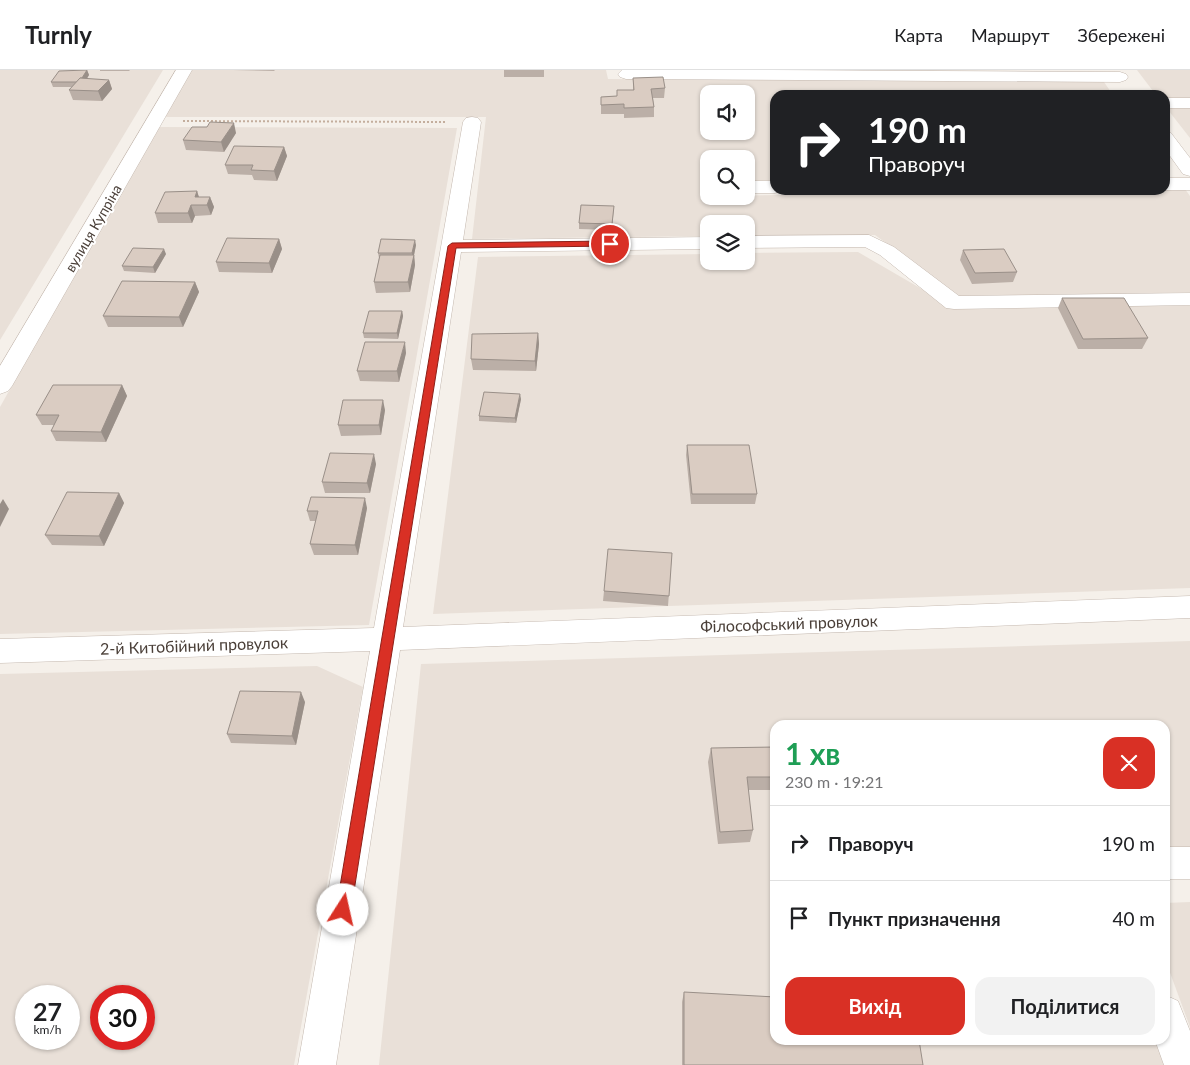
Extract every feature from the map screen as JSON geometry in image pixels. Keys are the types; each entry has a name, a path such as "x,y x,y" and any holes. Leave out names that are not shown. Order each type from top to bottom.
{"street":[{"name":"вулиця Купріна","path":"0,386 184,70"},
{"path":"626,74 1121,79"},
{"path":"1170,103 1190,103"},
{"path":"318,1065 472,122"},
{"path":"1170,144 1190,170"},
{"path":"1170,184 1190,184"},
{"path":"755,188 770,187"},
{"path":"755,242 869,241 887,251 954,303 1190,299"},
{"path":"452,246 700,243"},
{"name":"Філософський провулок","path":"388,639 1190,607"},
{"name":"2-й Китобійний провулок","path":"0,651 388,639"},
{"path":"1170,863 1190,863"},
{"path":"1170,1028 1183,1065"}],"path":[{"path":"156,121 472,122"}],"shaded area":[{"path":"0,70 163,70 0,340"},
{"path":"180,70 606,70 608,79 1104,82 1110,90 770,90 770,180 755,181 755,150 700,150 700,205 755,205 755,195 1170,195 1170,189 1185,189 1190,196 1190,292 963,299 875,235 755,236 755,215 700,215 700,236 472,239 486,117 153,117"},
{"path":"1137,70 1190,70 1190,138 1170,112 1170,90 1152,90"},
{"path":"157,127 457,128 369,625 0,634 0,407"},
{"path":"858,252 951,306 1190,306 1190,588 433,614 478,257 700,254 700,270 755,270 755,253"},
{"path":"1190,641 1190,865 1170,865 1170,720 770,720 770,1045 1164,1045 1170,1065 379,1065 421,664"},
{"path":"317,666 363,687 294,1065 0,1065 0,674"},
{"path":"1190,902 1190,1027 1170,973 1170,903"}],"building":[{"path":"87,70 77,82 51,82 59,71"},
{"path":"663,77 665,88 651,89 654,107 624,108 624,104 601,105 601,97 617,96 617,90 634,90 633,78"},
{"path":"80,78 109,80 98,91 69,90"},
{"path":"210,122 234,123 221,142 183,140 192,127 207,127"},
{"path":"234,146 284,147 274,171 251,170 253,165 225,165"},
{"path":"197,191 195,197 210,197 207,205 191,205 188,213 155,213 165,192"},
{"path":"581,205 614,206 612,224 579,223"},
{"path":"227,238 279,239 269,263 216,262"},
{"path":"381,239 415,240 412,253 378,253"},
{"path":"133,248 164,249 153,267 122,266"},
{"path":"1004,249 1017,272 975,273 963,250"},
{"path":"380,255 414,255 408,282 374,282"},
{"path":"122,281 195,282 179,317 103,316"},
{"path":"1062,298 1124,298 1148,338 1083,339"},
{"path":"369,311 402,311 397,333 363,333"},
{"path":"538,333 535,361 471,359 472,334"},
{"path":"365,342 405,342 397,371 357,371"},
{"path":"53,385 122,385 101,432 51,431 59,415 36,415"},
{"path":"484,392 520,394 515,418 479,416"},
{"path":"343,400 383,400 379,425 338,425"},
{"path":"687,445 749,445 757,494 692,494"},
{"path":"330,453 374,454 367,483 322,482"},
{"path":"67,492 119,493 99,536 45,535"},
{"path":"311,497 365,498 355,545 310,544 318,511 307,511"},
{"path":"608,549 672,553 669,596 604,591"},
{"path":"240,691 301,692 292,736 227,734"},
{"path":"770,747 770,777 747,777 753,830 720,832 711,748"},
{"path":"684,992 770,997 770,1045 920,1045 923,1065 684,1065"}],"route":[{"path":"343,910 452,246 610,244"}]}
